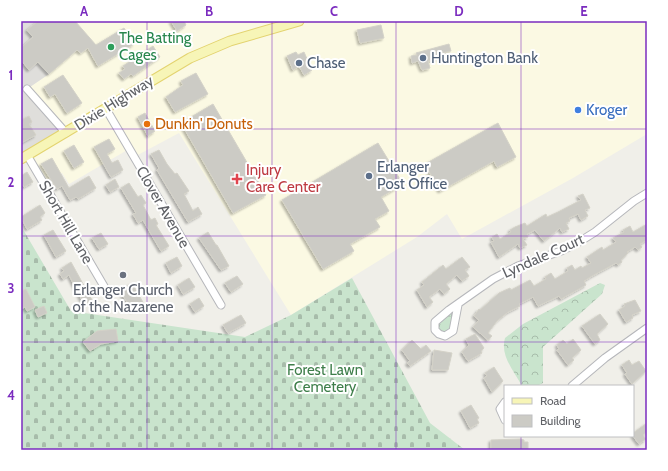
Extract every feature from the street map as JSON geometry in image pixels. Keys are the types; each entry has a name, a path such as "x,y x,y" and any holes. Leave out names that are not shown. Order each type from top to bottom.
{"main road":[{"name":"Dixie Highway","path":"24,157 106,109 166,71 213,47 299,21"}],"street":[{"path":"27,89 66,133"},
{"name":"Clover Avenue","path":"106,109 221,305"},
{"name":"Short Hill Lane","path":"24,157 105,288"},
{"name":"Lyndale Court","path":"458,305 478,288 507,271 548,257 579,242 647,193"},
{"path":"573,385 611,353 647,328"},
{"path":"504,403 500,408 504,418"}],"shaded area":[{"path":"21,21 42,21 72,54 49,74 27,89 66,133 21,159"},
{"path":"42,21 647,21 647,134 573,178 462,239 447,214 417,237 291,315 179,133 134,157 129,149 69,184 62,173 43,182 27,155 27,89 49,74 72,54"}],"green space":[{"name":"Forest Lawn Cemetery","path":"21,226 71,311 245,337 291,315 352,278 430,423 465,450 21,450"},
{"path":"600,283 605,285 602,294 543,347 543,383 539,385 521,385 508,362 504,350 505,338 523,324"},
{"path":"454,309 450,331 442,333 438,329 437,324"}],"building":[{"path":"38,21 75,21 96,45 124,28 134,44 98,66 88,48 81,53 77,50 49,74 38,62 29,70 21,60 21,48 33,37 27,30"},
{"path":"171,21 184,21 186,25 177,31"},
{"path":"381,25 384,38 360,43 357,30"},
{"name":"Huntington Bank","path":"449,44 451,51 437,54 438,59 428,61 430,68 422,70 418,61 412,63 411,56 417,55 416,53"},
{"path":"153,46 160,57 133,76 131,74 124,79 119,73 125,69 123,66"},
{"name":"Chase","path":"296,52 298,55 304,52 312,70 304,75 299,66 293,70 287,56"},
{"path":"196,73 208,94 175,112 166,97 183,85 181,81"},
{"path":"63,75 82,103 67,113 55,94 50,97 44,87"},
{"path":"213,104 266,195 233,213 181,123"},
{"name":"Dunkin' Donuts","path":"145,113 155,131 148,136 138,117"},
{"path":"29,116 32,122 29,124 36,135 21,143 21,125 23,124 21,120"},
{"path":"498,123 516,157 497,167 494,161 440,191 425,164"},
{"path":"109,139 115,149 107,154 112,163 118,160 123,170 111,177 94,147"},
{"path":"378,143 403,184 381,197 389,211 375,219 380,227 350,244 354,251 323,269 282,200"},
{"path":"74,145 84,162 74,168 64,151"},
{"path":"159,150 167,164 175,174 177,173 189,191 184,194 193,211 198,207 202,214 188,222 157,170 159,168 151,154"},
{"path":"52,158 69,188 89,176 96,188 78,199 76,197 70,200 62,186 57,189 41,164"},
{"path":"27,172 33,182 24,187 21,182 21,176"},
{"path":"115,179 119,187 110,192 106,185"},
{"path":"129,183 138,197 141,195 146,203 143,205 151,220 155,218 158,224 156,225 169,246 161,251 143,220 138,223 133,214 136,213 121,188"},
{"path":"583,194 590,208 585,210 588,216 581,220 578,214 569,218 570,221 566,223 569,229 562,232 560,228 544,241 535,230 527,234 528,237 523,239 527,245 520,248 518,244 499,257 491,242 494,241 492,237 497,234 500,239 511,232 510,230 515,227 525,223 527,226 546,214 547,217 558,212 581,200 578,196"},
{"path":"40,205 45,213 40,217 42,220 27,229 21,217"},
{"path":"647,224 647,240 640,244 642,247 638,250 635,247 627,252 628,253 621,260 622,262 618,265 616,263 584,281 586,285 561,299 559,296 538,306 533,297 519,304 520,306 508,312 497,321 488,333 492,336 488,340 473,327 479,320 474,316 479,309 480,310 499,293 510,288 511,290 530,280 534,286 546,279 545,277 551,273 555,279 568,271 567,268 572,265 575,270 581,266 582,268 591,263 587,257 602,247 603,250 616,242 613,238 624,232 623,230 630,226 633,232"},
{"path":"53,230 66,251 56,257 44,235"},
{"path":"208,232 229,266 221,270 199,238"},
{"path":"101,233 108,244 99,249 92,238"},
{"path":"177,257 182,266 171,273 166,263"},
{"path":"462,257 470,267 465,270 469,276 462,281 457,275 446,284 450,289 444,294 440,289 429,297 433,302 427,307 417,290 424,285 422,282 443,265 446,269"},
{"path":"71,262 92,300 84,304 69,275 63,279 60,274 64,271 62,268"},
{"path":"237,276 243,284 231,292 225,283"},
{"path":"189,278 195,287 183,294 178,285"},
{"name":"Erlanger Church of the Nazarene","path":"132,283 144,304 132,311 120,290"},
{"path":"26,289 35,307 27,311 25,307 21,309 21,291"},
{"path":"199,298 204,306 195,312 190,304"},
{"path":"635,300 641,311 632,315 633,318 626,322 619,310 625,306 624,304"},
{"path":"44,306 47,313 38,317 35,310"},
{"path":"600,314 608,324 597,334 600,340 595,344 582,326"},
{"path":"241,315 246,323 228,333 223,325"},
{"path":"116,329 118,341 101,344 90,351 83,342 97,331"},
{"path":"475,334 484,348 481,351 482,353 468,361 462,352 469,345 466,339"},
{"path":"573,339 581,350 572,358 574,360 568,365 557,350 559,349 557,345 563,340 567,344"},
{"path":"412,340 421,349 426,345 431,351 410,366 407,363 410,361 402,350"},
{"path":"434,350 452,353 448,370 432,370"},
{"path":"629,360 632,365 639,361 646,371 632,384 625,374 627,373 622,365"},
{"path":"494,367 503,381 492,392 484,378 487,376 485,373"},
{"path":"471,405 479,418 477,419 479,423 470,428 461,411"},
{"path":"647,423 647,432 643,435 646,439 639,444 634,437 634,432"},
{"path":"491,440 524,440 524,442 528,442 528,450 491,450"}],"place":[{"name":"The Batting Cages","path":"111,47"},
{"name":"Huntington Bank","path":"423,58"},
{"name":"Chase","path":"299,63"},
{"name":"Kroger","path":"578,110"},
{"name":"Dunkin' Donuts","path":"147,124"},
{"name":"Erlanger Post Office","path":"369,176"},
{"name":"Injury Care Center","path":"237,179"},
{"name":"Erlanger Church of the Nazarene","path":"123,275"}]}
